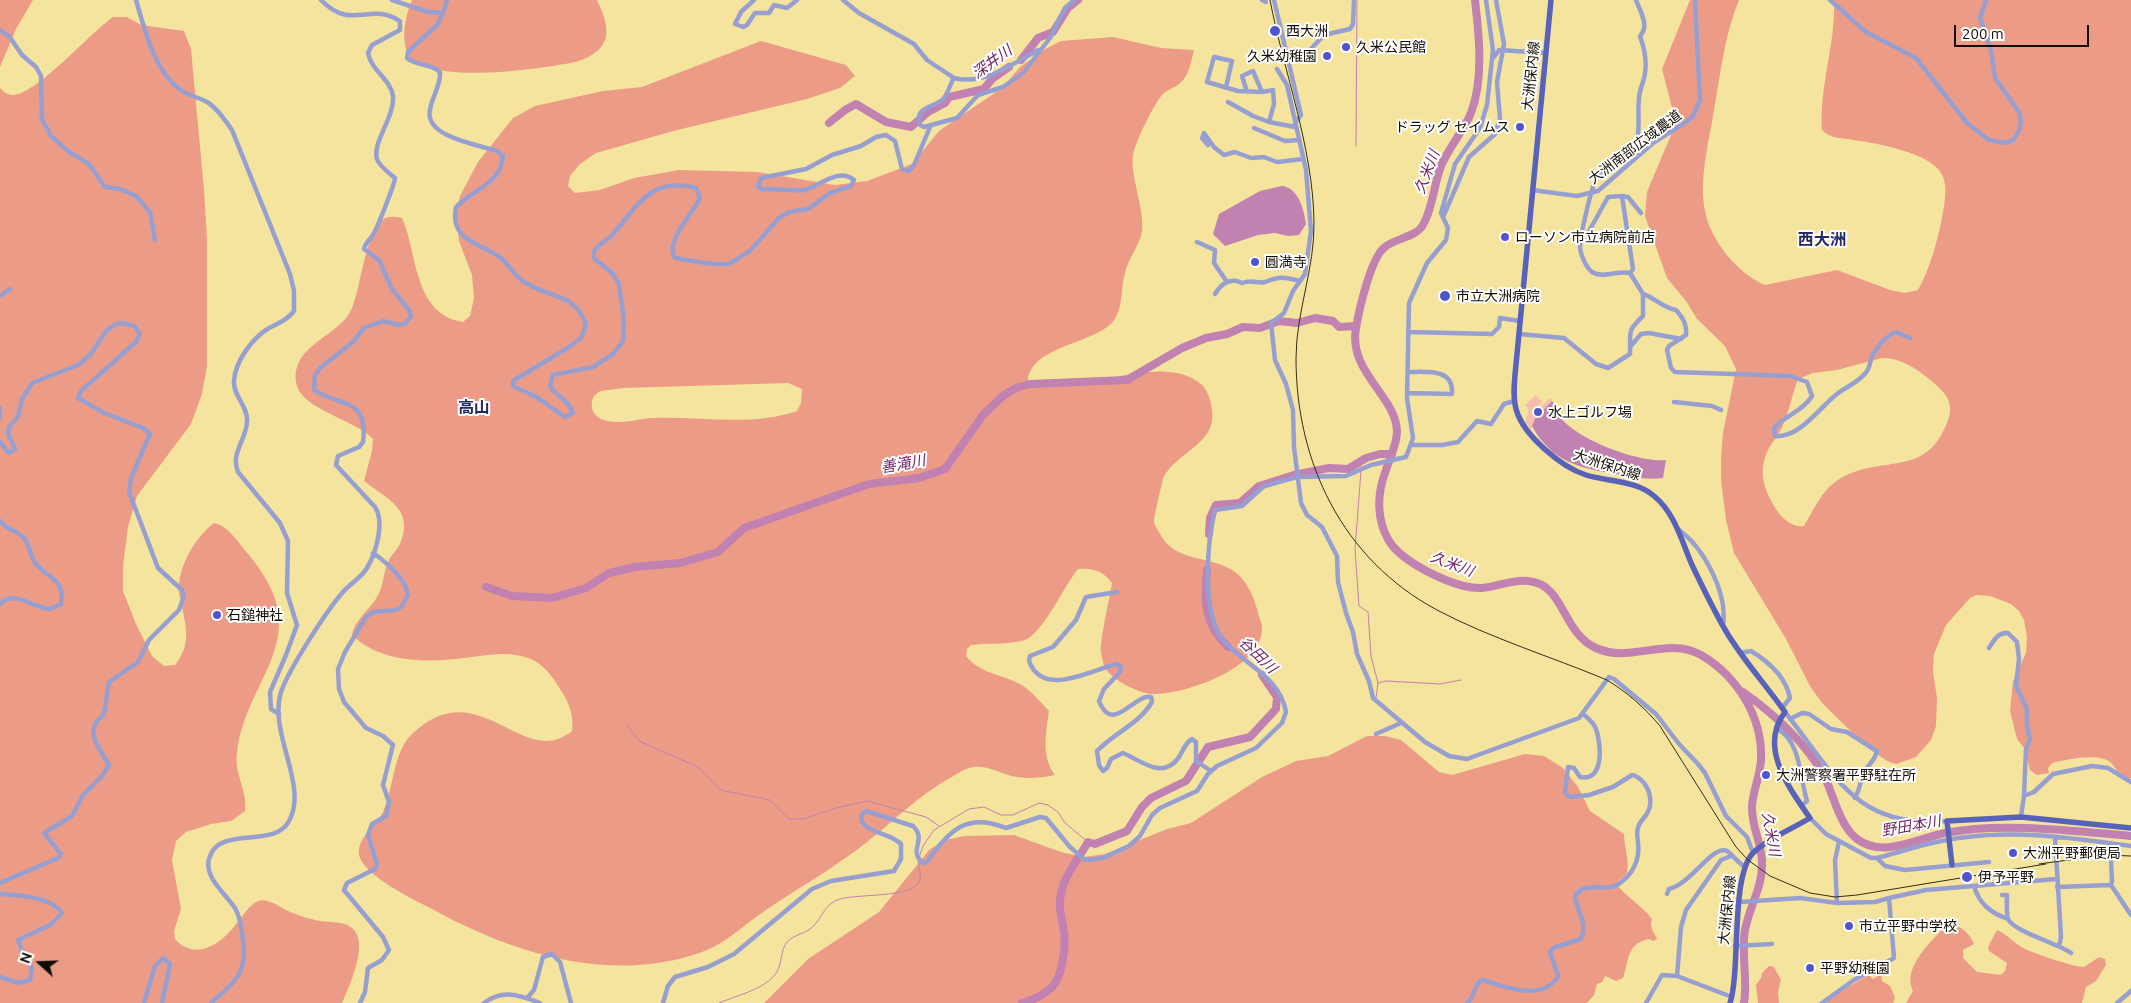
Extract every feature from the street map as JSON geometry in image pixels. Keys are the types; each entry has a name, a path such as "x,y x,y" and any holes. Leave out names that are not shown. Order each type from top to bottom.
{"main road":[{"name":"大洲保内線","path":"1551,0 1520,321 1514,401 1516,410 1524,424 1554,457 1576,471 1623,482 1654,495 1664,507 1676,528 1692,565 1723,625 1740,653 1783,712"},
{"path":"1783,712 1773,743 1777,759 1787,782 1810,818"},
{"path":"1952,865 1948,823 2021,817 2131,828"},
{"name":"大洲保内線","path":"1731,1000 1745,867 1754,852 1810,818"}],"street":[{"path":"136,0 152,50 167,76 178,88 208,102 225,119 232,130 290,274 294,291 294,311 288,318 267,329 252,344 241,360 234,382 247,419 235,458 235,465 238,472 280,523 288,541 287,593 297,625 270,692 271,709 279,714"},
{"path":"211,1003 230,986 242,970 246,953 235,908 211,874 209,860 212,850 228,841 278,832 290,820 293,811 294,787 279,714 281,693 295,664 342,593 367,569 373,553 379,524 379,513 336,465 338,456 359,446 363,442 362,423 354,405 320,394 314,390 313,382 320,368 353,342 364,328 383,321 399,325 405,324 411,316 409,310 392,288 379,260 364,250 396,184 395,178 377,160 376,151 391,116 393,96 391,90 374,68 368,53 372,46 400,30 401,25 396,18 385,15 345,16 336,14 320,0"},
{"path":"392,0 428,12 444,13"},
{"path":"447,0 444,13 437,24 408,52 407,58 436,68 440,72 440,83 430,108 431,120 436,128 447,135 497,151 503,156 504,163 495,178 456,207 454,216 456,225 464,237 474,244 491,251 526,284 562,297 581,314 586,325 581,338 536,369 518,376 513,381 513,386 516,389 533,396 566,417 574,413 568,402 553,391 550,386 553,375 594,367 618,348 625,333 617,279 594,258 594,251 612,236 649,193 661,187 696,188 700,198 675,237 672,247 673,255 675,258 685,260 729,264 750,251 779,218 789,212 808,209 830,193 851,186 854,180 844,176 823,180 802,190 761,189 758,186 761,178 806,169 832,155 861,146 886,135 895,141 902,169 909,171 914,165 930,127"},
{"path":"754,0 741,12 735,24 743,27 747,25 755,13 769,13 774,5 787,8 797,0"},
{"path":"843,0 859,13 914,44 927,60 954,78 961,79 998,74 1041,49"},
{"path":"954,78 945,97 919,114 920,125 930,127 957,118 978,95 993,92 1023,74 1050,38 1065,8 1074,0"},
{"path":"1274,0 1301,114 1295,125"},
{"path":"1289,61 1310,50 1324,35 1350,29 1353,24 1354,0"},
{"path":"663,1003 668,986 675,977 708,967 734,954 812,889 831,881 894,871 902,859 901,844 892,837 865,826 861,819 862,814 866,811 870,810 913,826 919,831 920,838 916,852 917,857 923,863 928,862 937,847 955,829 973,821 989,821 1006,828 1040,817 1046,818 1070,847 1084,859 1103,858 1130,846 1140,836 1152,815 1160,808 1197,791 1211,771 1256,748 1282,723 1286,712 1276,687 1225,643 1211,614 1210,556 1214,510 1242,506 1264,486 1297,477 1346,476 1376,463 1406,457 1412,445 1407,393 1411,296 1427,263 1443,244 1448,234 1447,222 1441,213 1453,169 1480,128 1484,117 1493,39 1486,0"},
{"path":"1444,216 1468,157 1494,134 1500,119 1497,82 1504,50 1496,0"},
{"path":"1519,334 1564,338 1596,364 1608,368 1630,354 1628,334 1631,328 1643,316 1642,294 1630,273 1623,271 1598,274 1592,272 1581,253 1591,194 1600,174 1610,166 1626,159 1637,144 1639,98 1646,67 1644,47 1640,36 1643,32 1644,23 1636,0"},
{"name":"大洲南部広域農道","path":"1532,190 1568,196 1591,194 1606,185 1659,139 1686,122 1697,109 1700,87 1695,0"},
{"path":"1830,0 1866,32 1916,58 1967,123 1989,140 2004,144 2016,136 2021,122 2019,112 1995,78 1991,50 1980,18 1981,10 1986,0"},
{"path":"0,30 10,36 41,76 42,119 51,136 69,152 89,164 105,187 120,189 136,196 150,212 155,240"},
{"path":"1491,64 1499,50 1546,53"},
{"path":"1226,87 1232,62 1214,57 1207,82 1226,87 1247,92 1273,90 1275,100 1269,122"},
{"path":"1277,69 1287,85 1303,159 1308,186 1311,231 1307,268 1284,313 1271,323 1275,360 1286,384 1293,410 1297,477 1304,510 1319,523 1337,556 1338,582 1353,632 1357,654 1370,681 1373,698 1401,724 1425,742 1449,756 1467,759 1568,723 1583,714 1609,677 1624,686 1656,714 1679,744 1702,769 1726,816 1747,837 1754,852"},
{"path":"1247,92 1242,76 1252,71 1262,92"},
{"path":"1228,102 1269,122 1295,125"},
{"path":"1254,128 1285,140 1299,140"},
{"path":"1208,145 1202,138 1202,134 1206,134 1214,147 1224,155 1235,152 1251,158 1264,157 1272,162 1303,159"},
{"path":"1622,196 1633,269 1630,273"},
{"path":"1583,233 1588,233 1608,197 1628,197 1642,213"},
{"path":"1197,242 1215,250 1214,263 1227,282"},
{"path":"1215,294 1220,286 1227,282 1237,281 1242,283 1251,280 1264,282 1276,277 1300,281"},
{"path":"0,296 10,289"},
{"path":"1642,294 1656,299 1667,309 1676,310 1687,329 1686,335 1669,346 1667,350 1671,368 1675,372 1790,376 1807,382 1812,396 1799,410 1780,421 1774,428 1775,436 1780,437 1815,417 1837,393 1857,382 1867,371 1872,356 1888,335 1896,332 1910,338"},
{"path":"1410,332 1492,334 1499,327 1500,318 1520,321"},
{"path":"0,442 9,453 15,449 8,434 9,427 18,417 22,399 32,383 78,365 91,354 111,327 124,323 134,326 140,334 136,342 81,392 78,398 104,413 143,428 150,434 131,478 129,492 158,568 182,590 184,596 179,610 149,640 138,662 109,682 104,714 96,721 93,730 96,741 109,765 102,776 83,795 72,816 44,832 60,854 58,858 0,882"},
{"path":"1630,347 1641,334 1650,333 1681,339"},
{"path":"1407,393 1452,394 1453,390 1449,378 1444,374 1408,372"},
{"path":"1412,445 1442,445 1458,442 1473,423 1477,421 1491,424 1504,404 1514,401"},
{"path":"1674,402 1712,406 1721,410"},
{"path":"0,408 0,418"},
{"path":"0,521 5,527 25,540 36,563 54,579 62,596 61,604 50,609 13,597 4,599 0,604"},
{"path":"1676,528 1688,536 1715,579 1725,610 1723,625"},
{"path":"360,1003 365,992 368,968 382,960 390,950 383,938 344,890 347,883 375,869 377,864 368,835 372,824 386,816 389,807 382,785 394,745 383,736 366,728 344,702 339,689 338,669 345,652 366,617 373,612 396,610 402,606 408,596 404,584 386,561 373,553"},
{"path":"1117,592 1086,597 1076,620 1053,647 1030,656 1029,661 1032,669 1040,676 1062,680 1079,677 1118,664 1121,666 1120,672 1104,689 1099,701 1108,713 1112,715 1128,708 1144,697 1151,697 1152,702 1145,711 1121,734 1097,751 1099,765 1103,771 1107,768 1111,759 1123,753 1152,768 1167,766 1175,762 1192,739 1196,742 1196,761 1211,771"},
{"path":"1989,648 1998,634 2003,632 2013,636 2019,649 2016,686 2027,709 2027,726 2030,739 2026,749 2021,817"},
{"path":"1740,653 1751,651 1766,660 1784,680 1790,698 1783,712 1855,798 1887,816 1904,821 1948,823"},
{"path":"1790,719 1802,713 1809,714 1831,729 1847,732 1877,751 1875,760 1865,770 1855,798"},
{"path":"1467,1003 1471,1000 1477,983 1482,980 1513,990 1524,991 1546,987 1555,981 1558,976 1550,952 1553,948 1581,939 1584,932 1584,923 1576,904 1575,896 1578,891 1591,887 1607,888 1618,885 1627,878 1637,861 1638,828 1647,815 1650,804 1647,787 1636,775 1632,775 1613,788 1589,795 1570,797 1565,793 1568,767 1574,768 1580,777 1587,777 1593,774 1601,760 1596,728 1583,714"},
{"path":"1376,734 1401,724"},
{"path":"1777,727 1792,745 1796,754 1807,801 1801,806"},
{"path":"2024,796 2034,792 2053,774 2092,766 2108,768 2131,782"},
{"path":"1810,818 1826,834 1839,842 1865,856 1877,858 1949,838 1997,835 2055,837 2131,846"},
{"path":"2055,837 2056,879 2061,937 2059,946"},
{"path":"1837,903 1835,860 1839,842"},
{"path":"1666,894 1670,889 1684,883 1713,854 1720,850 1726,851 1745,867"},
{"path":"1676,976 1681,927 1686,910 1721,860 1731,856"},
{"path":"1877,858 1885,866 1898,870 1989,862"},
{"path":"2110,885 2112,881 2111,860"},
{"path":"1742,902 1800,898 1837,903 1875,902 1926,890 1950,890 1974,886 2056,879"},
{"path":"2057,887 2110,885"},
{"path":"2110,885 2131,915"},
{"path":"1974,886 1976,894 1988,909 2043,941 2059,946 2071,953"},
{"path":"0,894 36,899 56,907 62,914 50,925 18,940 23,954 32,968 30,980 18,983 0,977"},
{"path":"2002,896 2006,895 2008,919"},
{"path":"1822,1003 1854,980 1894,958 1889,898"},
{"path":"1736,946 1772,944"},
{"path":"527,998 534,990 544,957 552,954 560,962 571,1003"},
{"path":"144,1003 155,966 163,958 168,960 170,964 162,1003"},
{"path":"1646,1003 1654,992 1660,977 1676,976 1731,1000"},
{"path":"2117,1003 2131,991"},
{"path":"484,1003 499,994 527,998 540,1003"}],"shaded area":[{"path":"0,0 33,0 16,29 0,67"},
{"path":"412,0 597,0 605,21 606,38 597,52 576,62 517,71 470,73 429,68 414,61 406,49 404,40 405,23"},
{"path":"1690,0 1739,0 1726,42 1720,72 1705,163 1703,187 1703,199 1708,222 1719,244 1745,273 1765,285 1837,270 1890,290 1905,293 1918,290 1930,264 1942,218 1945,183 1941,173 1926,160 1902,150 1833,137 1822,130 1823,97 1833,33 1834,0 2131,0 2131,778 2124,778 2106,760 2091,757 2052,763 2048,768 2049,773 2037,775 2030,770 2025,749 2017,739 2010,711 2013,681 2026,653 2027,637 2024,620 2019,611 2011,604 1990,596 1976,595 1970,598 1946,625 1934,654 1933,672 1937,698 1936,726 1931,740 1916,757 1896,764 1887,761 1868,748 1823,704 1811,688 1786,639 1734,553 1726,520 1721,480 1721,457 1723,433 1736,369 1725,346 1697,319 1686,301 1667,278 1645,216 1647,192 1676,123 1662,69","holes":["1882,358 1897,360 1917,370 1946,396 1950,405 1950,415 1939,438 1928,451 1916,458 1857,471 1841,478 1834,482 1824,493 1804,526 1790,523 1783,518 1769,498 1764,482 1763,467 1768,450 1784,421 1798,379 1813,373 1837,370"]},
{"path":"113,17 127,17 141,25 184,31 191,49 207,240 207,366 202,394 191,424 137,496 128,527 123,566 123,591 136,624 152,656 164,666 175,665 186,642 185,619 179,590 182,568 195,543 214,523 229,532 249,555 269,584 278,610 278,634 273,656 243,726 237,753 237,769 245,797 245,811 231,821 211,824 186,832 176,841 172,860 181,909 174,931 175,939 183,946 191,949 200,950 208,948 224,938 252,905 262,900 271,902 306,918 348,925 357,935 359,954 342,1003 0,1003 0,88 6,93 13,95 35,85"},
{"path":"1113,37 1161,48 1194,50 1185,77 1159,99 1145,123 1134,149 1133,163 1142,231 1127,268 1116,317 1108,326 1096,333 1053,351 1041,359 1032,368 1028,381 1045,386 1066,386 1138,373 1162,371 1183,374 1203,386 1208,393 1211,404 1212,418 1210,429 1196,446 1169,469 1163,479 1154,522 1166,542 1174,549 1183,554 1225,566 1235,572 1246,584 1254,599 1262,628 1259,642 1250,655 1238,666 1222,675 1187,689 1156,694 1135,690 1109,673 1104,666 1101,653 1103,630 1112,583 1097,571 1078,569 1046,619 1032,636 1012,643 971,645 967,649 966,656 978,667 1020,684 1032,693 1049,711 1046,752 1055,775 1026,778 1011,776 993,769 981,767 964,770 927,792 867,842 766,910 727,939 702,952 668,961 633,965 598,964 563,959 529,951 463,925 389,886 378,878 362,862 359,848 364,837 383,812 397,761 405,742 411,735 435,718 458,712 479,716 535,740 554,740 572,731 570,709 563,694 548,672 531,659 506,654 450,660 405,659 377,651 352,635 356,624 379,593 387,564 400,544 404,532 404,522 396,506 364,481 372,451 373,439 354,425 328,413 306,399 299,391 296,381 297,368 302,358 309,349 346,318 352,308 371,238 381,221 388,217 402,218 415,265 426,295 435,307 447,317 463,322 470,316 474,298 472,275 459,241 456,215 460,196 478,162 513,118 535,106 603,91 642,87 761,41 846,65 855,76 840,88 807,99 677,130 596,153 580,164 570,176 568,186 575,193 600,190 634,178 679,170 757,172 835,185 867,181 912,164 939,131 1002,88 1020,67 1047,48 1061,41","holes":["788,383 802,389 801,403 797,411 762,419 653,418 616,422 600,418 594,413 592,407 594,396 600,391 624,388"]},
{"path":"1282,186 1293,191 1300,200 1306,224 1299,235 1288,236 1275,233 1258,235 1225,246 1213,234 1219,214 1260,191"},
{"name":"水上ゴルフ場","path":"1536,395 1542,402 1533,413 1550,398 1552,401 1536,417 1531,429 1525,422 1529,410 1525,405"},
{"path":"1552,401 1561,418 1569,426 1595,442 1625,454 1654,460 1666,460 1663,478 1640,478 1603,472 1578,466 1558,455 1548,448 1532,426 1536,417"},
{"path":"1367,736 1385,736 1401,740 1439,772 1452,775 1525,754 1544,756 1563,768 1578,787 1590,811 1624,834 1628,862 1627,872 1616,883 1652,919 1651,928 1657,939 1642,941 1636,945 1630,954 1623,978 1616,981 1605,976 1602,982 1597,984 1594,995 1587,1003 764,1003 808,959 879,912 930,849 946,840 964,836 1014,835 1061,852 1084,857 1105,854 1167,829 1191,823 1262,777 1296,761 1328,756"},
{"path":"1948,924 1960,928 1972,940 1974,944 1963,950 1963,958 1977,972 2001,975 2005,971 2007,963 1989,951 1988,947 1997,930 2023,948 2053,959 2084,967 2099,957 2105,959 2106,965 2096,981 2086,987 2082,1003 1906,1003 1913,991 1910,982 1911,973 1920,954"},
{"path":"1769,966 1774,967 1781,980 1778,992 1779,1003 1758,1003 1756,985 1762,973"},
{"path":"1881,974 1882,981 1890,986 1895,998 1893,1003 1826,1003 1839,992 1869,975 1873,979"}],"waterway":[{"name":"深井川","path":"1021,60 1038,38 1053,32 1068,8 1078,0"},
{"path":"1356,146 1357,0"},
{"name":"久米川","path":"1475,0 1479,42 1479,72 1478,86 1471,113 1441,166 1429,209 1421,228 1385,247 1375,261 1366,284 1356,328 1355,344 1359,358 1365,371 1389,406 1395,418 1397,431 1395,446 1381,488 1379,506 1382,524 1389,541 1406,558 1417,566 1444,579 1458,584 1482,588 1522,581 1540,584 1557,599 1576,631 1585,641 1596,648 1622,653 1675,648 1688,650 1701,655 1714,664 1736,686 1745,699 1758,728 1761,760 1752,806 1753,821 1761,850 1761,873 1758,890 1745,930 1744,1003"},
{"name":"深井川","path":"829,123 856,104 886,122 911,127 928,112 945,103 949,97 984,89 992,79 1009,67"},
{"name":"善滝川","path":"486,587 512,596 552,598 586,588 609,573 635,567 680,563 718,552 744,528 869,484 919,478 945,469 983,415 1004,395 1016,388 1030,384 1127,380 1182,348 1206,338 1227,334 1243,327 1260,328 1279,321 1297,323 1315,318 1333,321 1339,327 1356,326"},
{"name":"谷田川","path":"1209,534 1210,518 1216,505 1240,503 1259,486 1294,475 1329,468 1348,469 1366,458 1380,454 1392,454"},
{"name":"谷田川","path":"1359,463 1361,467"},
{"path":"1361,471 1355,549 1359,606 1368,612 1371,656 1378,683 1376,698"},
{"name":"谷田川","path":"1207,570 1207,612 1214,630 1228,647"},
{"name":"谷田川","path":"1022,1003 1045,993 1052,987 1058,976 1064,945 1060,908 1061,894 1068,874 1088,842 1095,844 1127,831 1142,807 1151,798 1186,781 1208,747 1250,737 1276,709 1277,697 1262,675"},
{"path":"1378,683 1386,681 1440,684 1461,680"},
{"name":"野田本川","path":"1743,692 1788,729 1808,752 1824,776 1846,826 1857,839 1867,845 1889,847 1945,833 1990,828 2062,830 2131,836"},
{"path":"627,725 639,741 698,767 720,790 770,800 789,819 803,819 836,808 867,801 926,817 939,826"},
{"path":"920,855 923,846 934,830 969,809 984,807 1001,815 1013,815 1039,803 1048,805 1058,812 1065,823 1088,842"},
{"path":"719,1003 756,989 769,981 778,969 783,949 787,942 810,929 835,901 843,898 895,893 916,886 920,880 918,861"}],"railway":[{"path":"1270,0 1309,166 1314,222 1312,256 1297,341 1298,397 1305,434 1316,470 1331,504 1351,535 1375,564 1404,589 1437,610 1500,638 1607,680 1629,695 1660,726 1736,847 1748,860 1770,876 1810,893 1835,897 2046,864"},
{"path":"2039,864 2106,855 2131,856"}],"place":[{"name":"西大洲","path":"1275,31"},
{"name":"久米公民館","path":"1346,47"},
{"name":"久米幼稚園","path":"1327,56"},
{"name":"ドラッグ セイムス","path":"1520,127"},
{"name":"ローソン市立病院前店","path":"1505,237"},
{"name":"圓満寺","path":"1255,262"},
{"name":"市立大洲病院","path":"1445,296"},
{"name":"水上ゴルフ場","path":"1538,412"},
{"name":"石鎚神社","path":"217,615"},
{"name":"大洲警察署平野駐在所","path":"1766,775"},
{"name":"大洲平野郵便局","path":"2013,853"},
{"name":"伊予平野","path":"1967,877"},
{"name":"市立平野中学校","path":"1849,926"},
{"name":"平野幼稚園","path":"1810,968"}],"district":[{"name":"西大洲","path":"1822,240"},
{"name":"高山","path":"474,408"}]}
